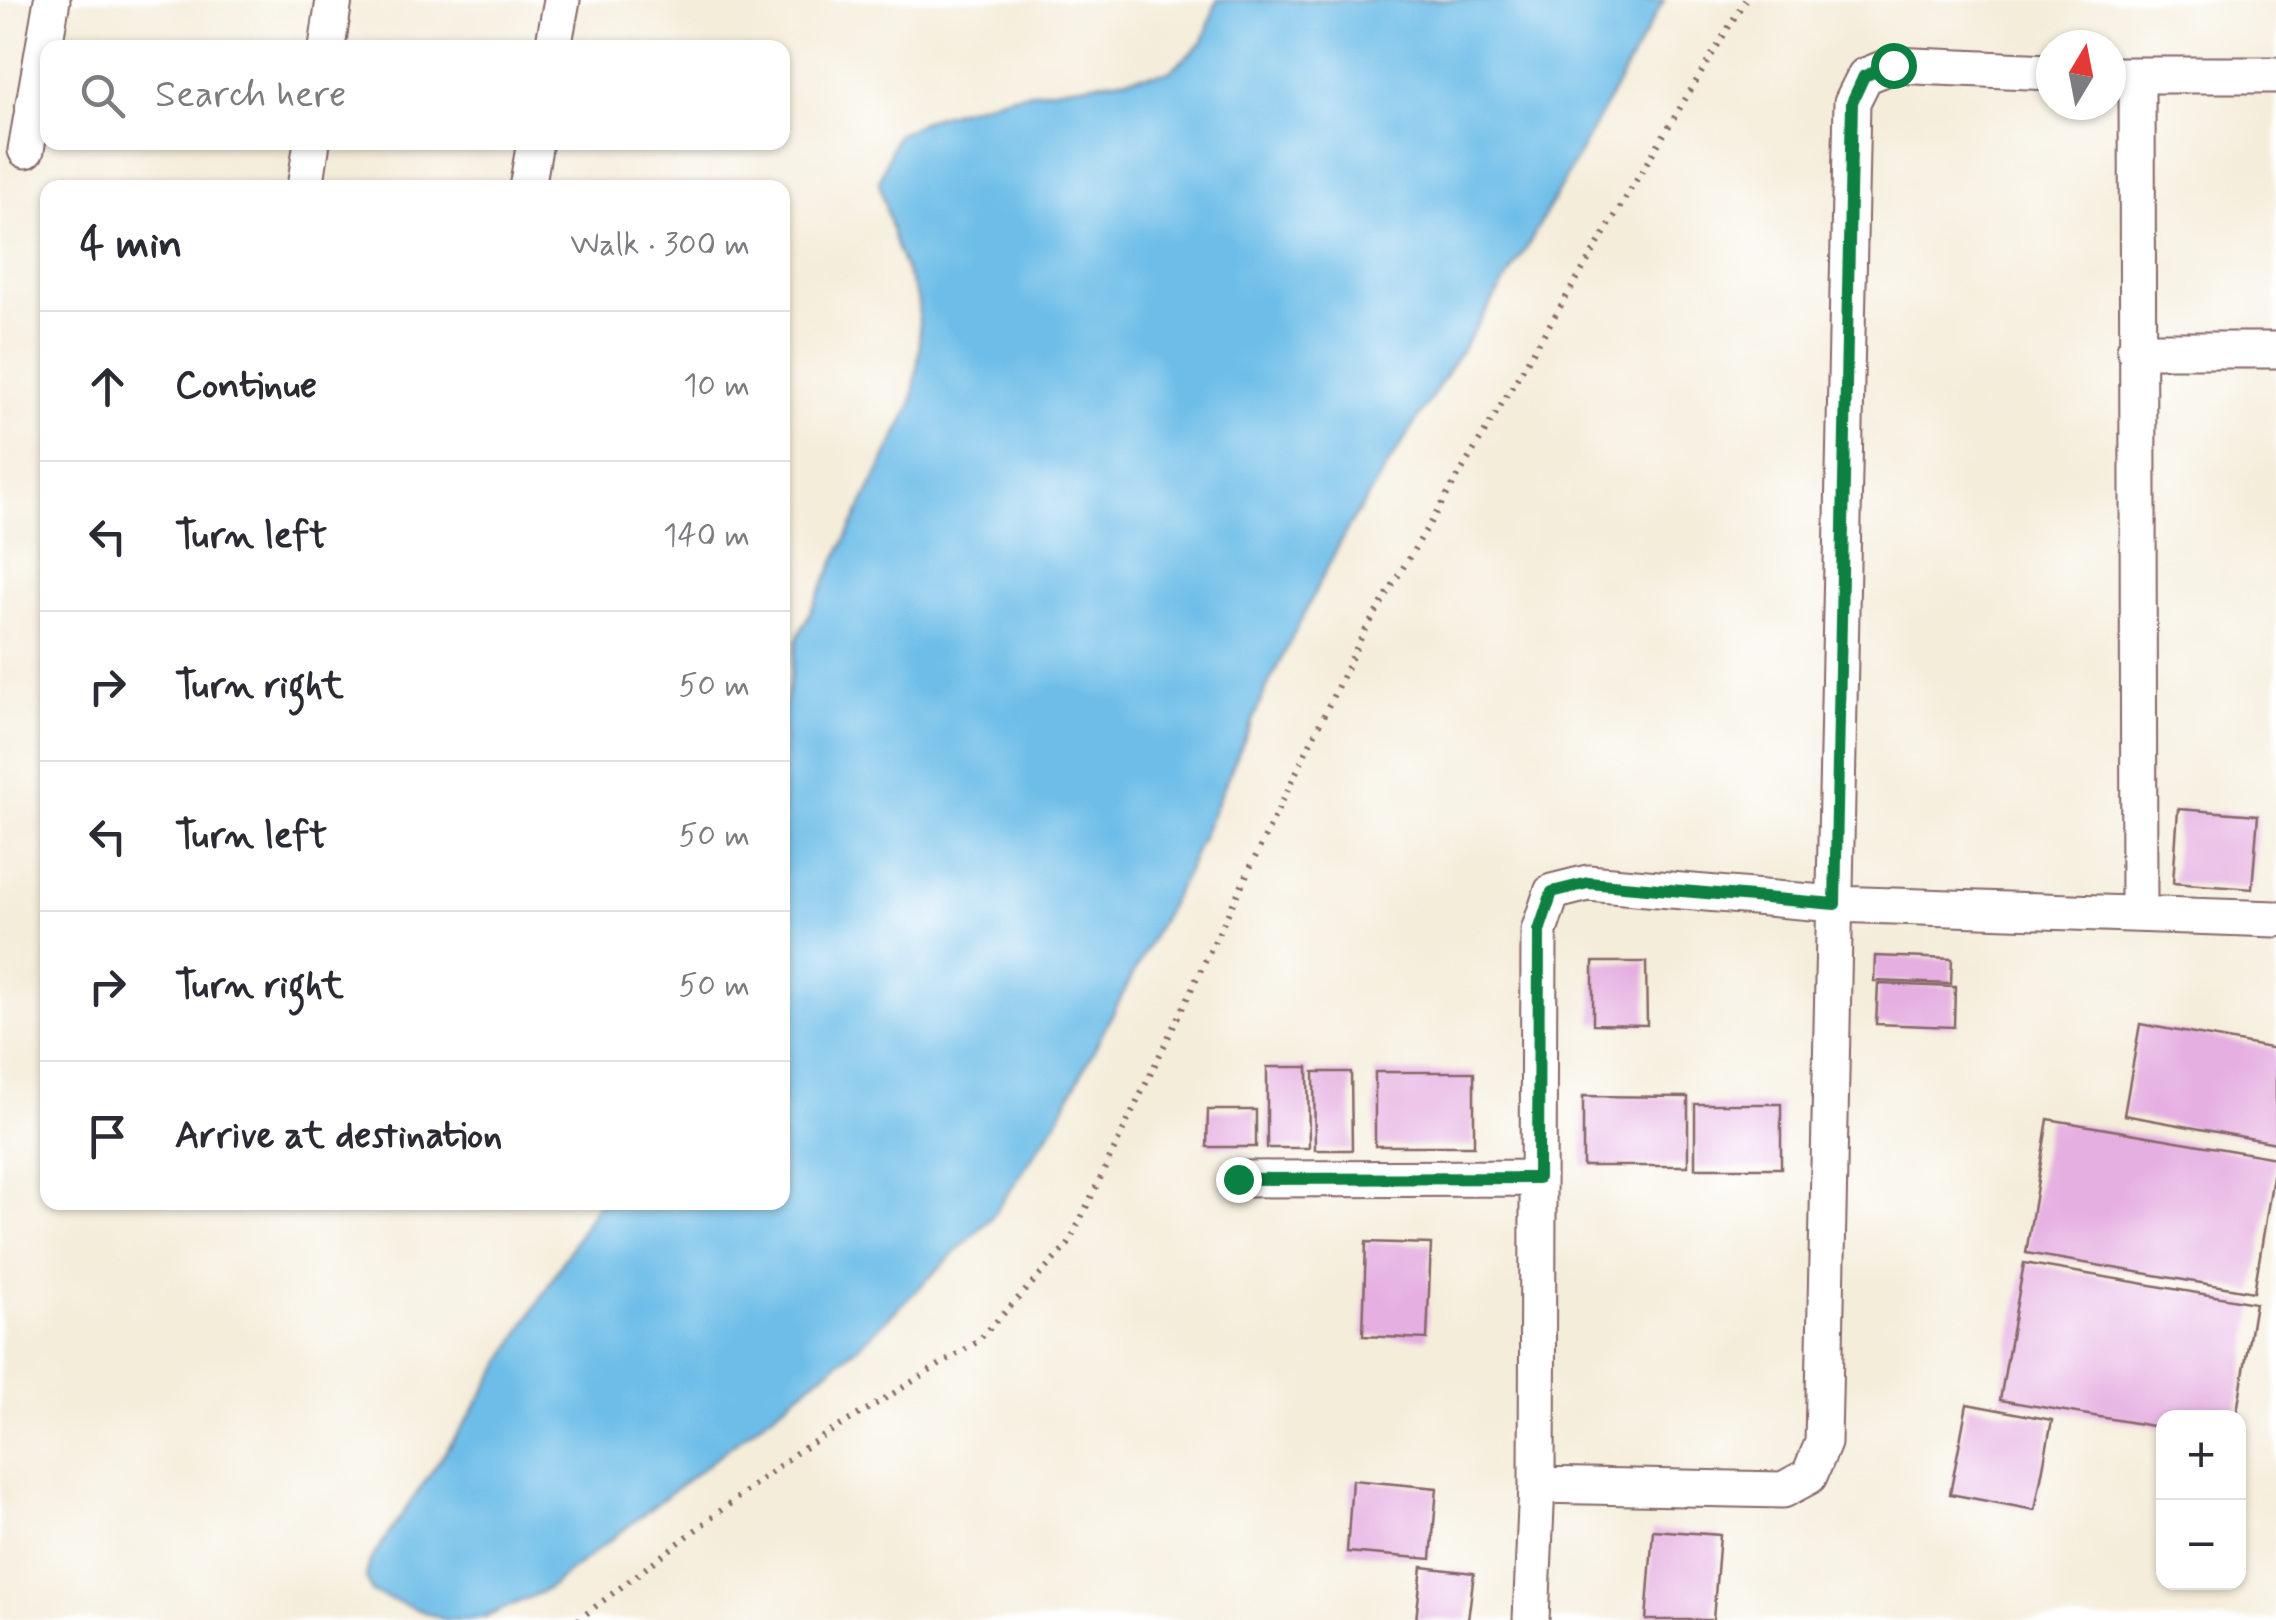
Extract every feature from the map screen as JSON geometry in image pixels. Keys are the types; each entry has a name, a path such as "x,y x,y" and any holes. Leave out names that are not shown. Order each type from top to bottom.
{"street":[{"path":"45,40 52,0"},
{"path":"328,40 334,0"},
{"path":"554,40 562,0"},
{"path":"1537,1486 1783,1490 1809,1476 1823,1443 1852,102 1864,76 1893,65 2036,71"},
{"path":"26,150 40,69"},
{"path":"2126,75 2276,75"},
{"path":"2126,120 2135,350 2138,912"},
{"path":"306,180 311,150"},
{"path":"529,180 534,150"},
{"path":"2135,350 2276,350"},
{"path":"1530,1620 1537,1486 1539,931 1552,892 1588,883 1835,904 2276,919"},
{"path":"1238,1179 1538,1178"}],"path":[{"path":"578,1620 796,1453 978,1342 1068,1245 1362,636 1745,0"}],"water":[{"path":"1217,0 1664,0 1527,247 1346,531 1268,685 1188,869 1056,1122 992,1217 859,1346 546,1590 485,1617 466,1620 445,1620 372,1592 366,1577 370,1561 468,1419 594,1210 790,1210 790,678 797,639 912,404 920,347 918,300 896,247 879,182 896,136 928,119 1013,95 1169,72 1203,42"}],"building":[{"path":"2178,809 2258,815 2252,889 2173,883"},
{"path":"1875,956 1952,959 1951,984 1874,981"},
{"path":"1593,962 1646,962 1647,1025 1593,1024"},
{"path":"1878,984 1955,987 1954,1027 1876,1024"},
{"path":"2140,1024 2276,1049 2276,1143 2124,1115"},
{"path":"1267,1067 1308,1067 1309,1148 1267,1148"},
{"path":"1314,1072 1351,1072 1352,1150 1315,1150"},
{"path":"1375,1072 1474,1072 1474,1146 1375,1146"},
{"path":"1583,1096 1688,1097 1688,1166 1583,1166"},
{"path":"1695,1104 1781,1104 1781,1168 1695,1168"},
{"path":"1208,1110 1256,1110 1256,1147 1207,1147"},
{"path":"2048,1119 2276,1158 2254,1292 2026,1253"},
{"path":"1366,1242 1431,1244 1427,1339 1363,1336"},
{"path":"2024,1263 2255,1303 2237,1410 2156,1410 2156,1427 2000,1400"},
{"path":"1967,1404 2052,1420 2035,1510 1950,1494"},
{"path":"1352,1480 1437,1488 1431,1559 1347,1552"},
{"path":"1653,1530 1720,1535 1713,1620 1646,1620"},
{"path":"1422,1567 1474,1573 1468,1620 1416,1620"}],"route":[{"path":"1238,1179 1538,1178 1539,931 1552,892 1588,883 1835,904 1852,102 1864,76 1893,65"}]}
